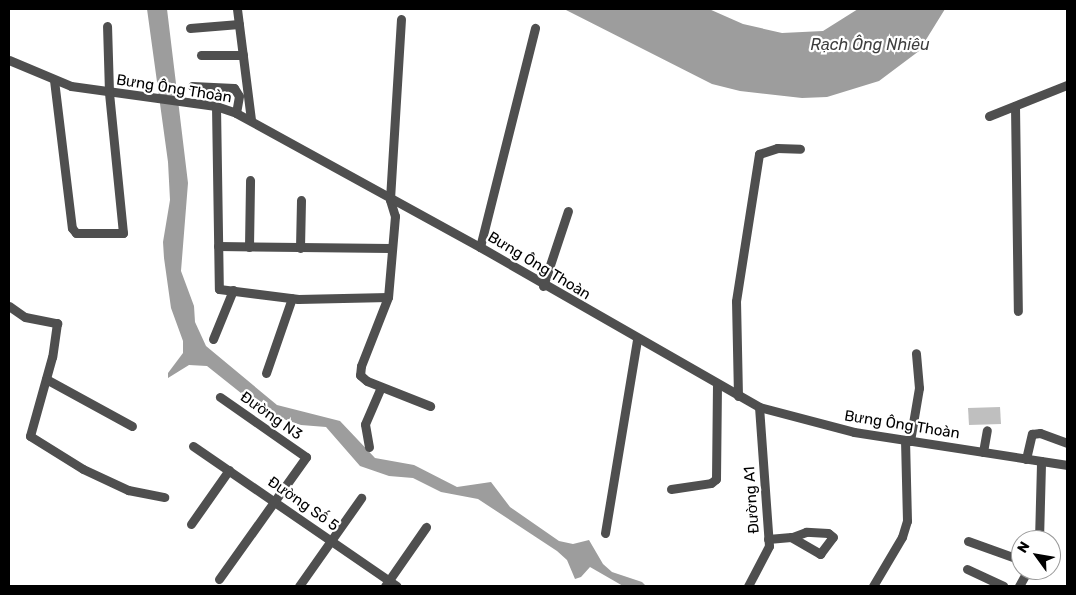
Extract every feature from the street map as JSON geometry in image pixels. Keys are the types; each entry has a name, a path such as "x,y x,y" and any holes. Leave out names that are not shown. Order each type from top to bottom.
{"street":[{"path":"237,9 251,120"},
{"path":"402,19 390,200 395,216 390,248 388,297 361,366 360,375 381,387 430,406"},
{"path":"190,28 239,24"},
{"path":"54,80 69,220 76,233 123,233 109,92 107,26"},
{"path":"480,247 535,28"},
{"path":"201,55 243,55"},
{"name":"Bưng Ông Thoàn","path":"9,60 54,80 134,97 216,106 236,113 390,200 480,247 543,286 759,407 807,422 1067,465"},
{"path":"989,116 1067,85"},
{"path":"192,86 234,88 239,96 236,113"},
{"path":"216,106 219,288 292,298 388,297"},
{"path":"1015,106 1018,311"},
{"path":"738,396 736,302 759,154 777,148 800,149"},
{"path":"249,247 250,180"},
{"path":"300,248 301,200"},
{"path":"543,286 568,211"},
{"path":"218,246 390,248"},
{"path":"214,339 233,290"},
{"path":"266,373 292,298"},
{"path":"9,306 25,318 57,323 46,379 30,436 83,469 128,490 164,497"},
{"path":"605,532 637,338"},
{"path":"873,586 902,537 908,522 907,440 919,388 916,353"},
{"path":"46,379 132,426"},
{"path":"671,489 712,483 716,479 717,385"},
{"path":"369,447 365,424 381,387"},
{"name":"Đường N3","path":"220,397 306,457 275,502"},
{"name":"Đường A1","path":"748,586 768,546 759,407"},
{"path":"983,452 987,430"},
{"path":"1026,459 1032,434 1040,433 1067,443"},
{"name":"Đường Số 5","path":"194,446 331,540 390,584"},
{"path":"1039,530 1040,461"},
{"path":"191,524 229,470"},
{"path":"299,586 361,498"},
{"path":"220,579 275,502"},
{"path":"390,584 426,527"},
{"path":"768,538 792,537"},
{"path":"968,540 1011,556"},
{"path":"966,569 1003,586"}],"water":[{"path":"147,9 167,9 188,183 181,271 194,306 195,322 206,346 277,405 340,421 375,458 414,465 457,487 491,482 510,507 559,541 573,544 589,540 603,564 612,572 642,582 646,586 623,586 590,567 581,577 575,579 567,560 557,551 478,499 441,492 413,478 389,476 360,466 326,427 301,425 266,413 207,366 189,365 168,378 168,373 183,353 183,341 171,308 164,258 163,242 170,200 168,162"},
{"name":"Rạch Ông Nhiêu","path":"564,9 709,9 743,24 782,33 823,31 858,9 945,9 919,51 879,81 827,97 802,98 740,91 712,84"}],"building":[{"path":"1000,407 1001,424 969,425 968,408"}]}
